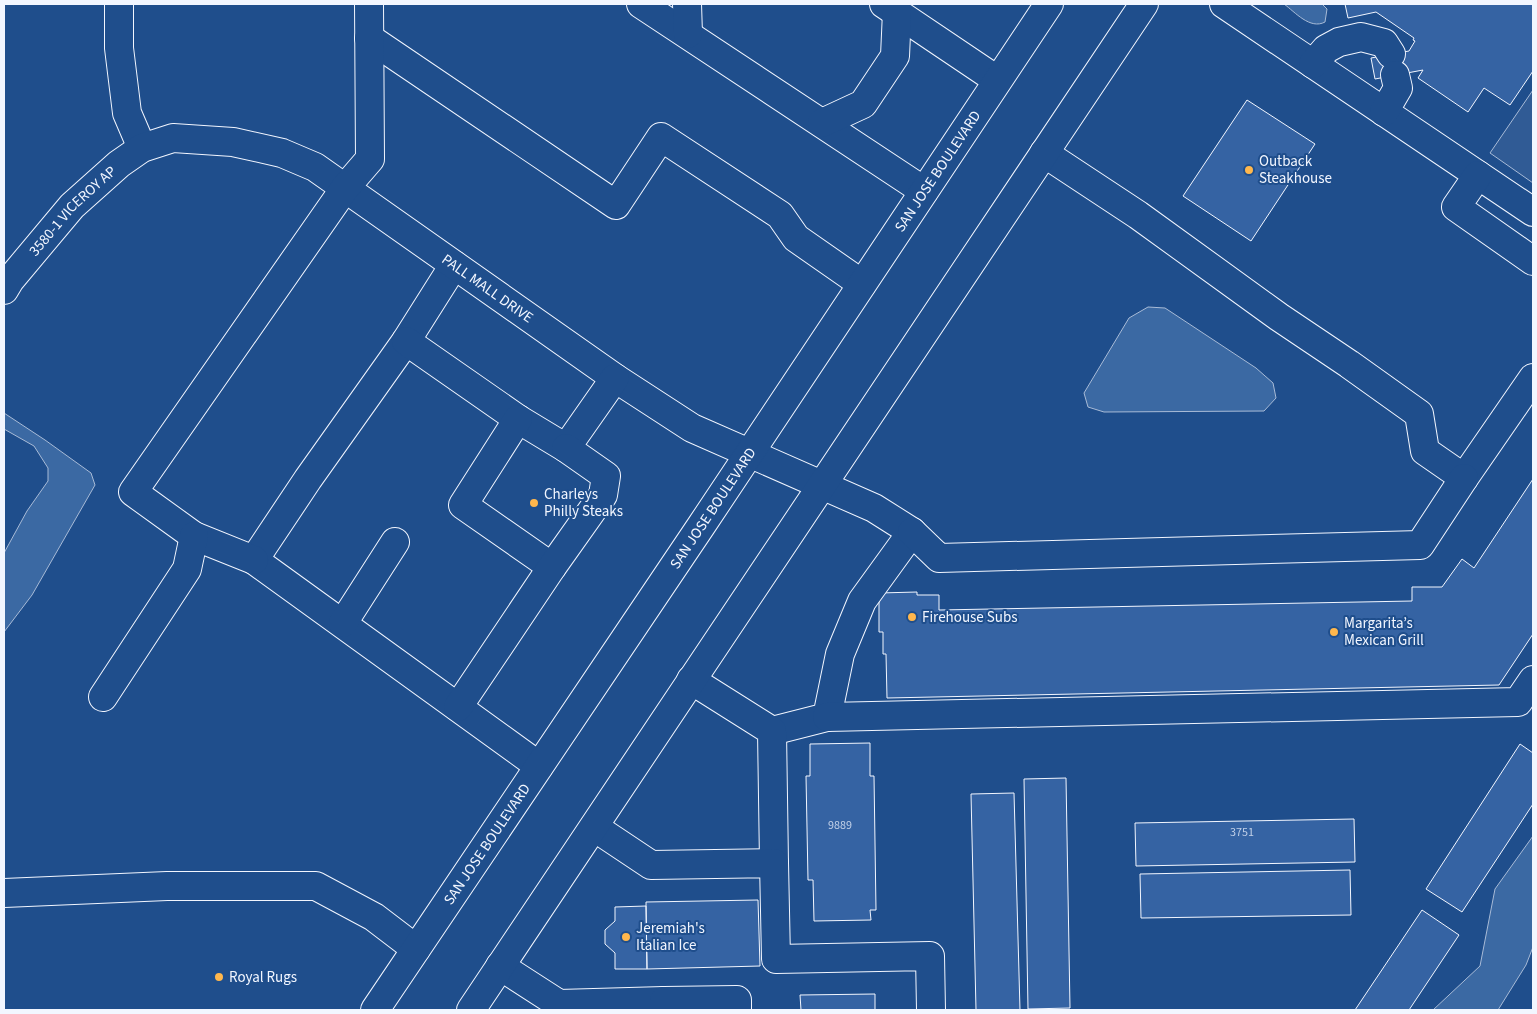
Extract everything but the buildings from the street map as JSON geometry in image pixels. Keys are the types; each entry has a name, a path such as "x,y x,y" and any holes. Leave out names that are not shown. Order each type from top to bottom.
{"main road":[{"path":"119,4 119,48 127,113 142,148"},
{"path":"369,4 370,159 345,188 133,492 194,536 254,560 539,766"},
{"path":"641,4 924,191"},
{"path":"687,4 688,34"},
{"name":"SAN JOSE BOULEVARD","path":"375,1010 1049,4"},
{"path":"471,1010 1144,4"},
{"path":"1224,4 1533,212"},
{"path":"822,123 863,104 895,56 891,8"},
{"path":"891,8 997,80"},
{"path":"1313,64 1326,50 1339,42 1361,37 1384,43 1393,65 1398,88 1384,112"},
{"path":"370,38 616,205 661,137 780,215 796,238 862,284"},
{"name":"PALL MALL DRIVE","path":"142,148 173,138 233,142 282,153 315,167 615,378 692,428 874,508 912,532 939,558 1420,545 1464,478"},
{"name":"3580-1 VICEROY AP","path":"6,282 72,206 119,164 142,148"},
{"path":"1044,153 1138,215 1279,317 1419,414 1425,451 1464,478 1533,378"},
{"path":"1478,174 1456,207 1533,261"},
{"path":"254,560 308,479 406,341 454,265"},
{"path":"406,341 518,419 566,448 606,476 603,495 458,707"},
{"path":"566,448 615,378"},
{"path":"518,419 463,505 552,567"},
{"path":"827,716 840,654 862,601 912,532"},
{"path":"103,697 187,569 194,536"},
{"path":"343,623 395,542"},
{"path":"691,680 772,731 827,716 1518,702 1533,680"},
{"path":"772,731 776,959 930,956 931,1010"},
{"path":"594,827 651,865 774,863"},
{"path":"4,893 167,886 316,886 374,917 416,949"},
{"path":"500,966 559,1004 664,1006 737,1000 737,1010"}],"shaded area":[{"path":"1284,4 1322,4 1327,9 1325,22 1314,24 1308,22"},
{"path":"1533,90 1533,183 1490,153"},
{"path":"1148,307 1165,308 1256,368 1273,383 1276,398 1264,411 1104,412 1088,407 1084,393 1129,318"},
{"path":"4,413 91,473 95,485 32,595 4,632 4,553 27,511 48,481 48,468 34,446 4,429"},
{"path":"1533,836 1533,947 1526,965 1498,1010 1433,1010 1480,966 1495,889"}],"place":[{"name":"Outback Steakhouse","path":"1249,170"},
{"name":"Charleys Philly Steaks","path":"534,503"},
{"name":"Firehouse Subs","path":"912,617"},
{"name":"Margarita’s Mexican Grill","path":"1334,632"},
{"name":"Jeremiah's Italian Ice","path":"626,937"},
{"name":"Royal Rugs","path":"219,977"}]}
